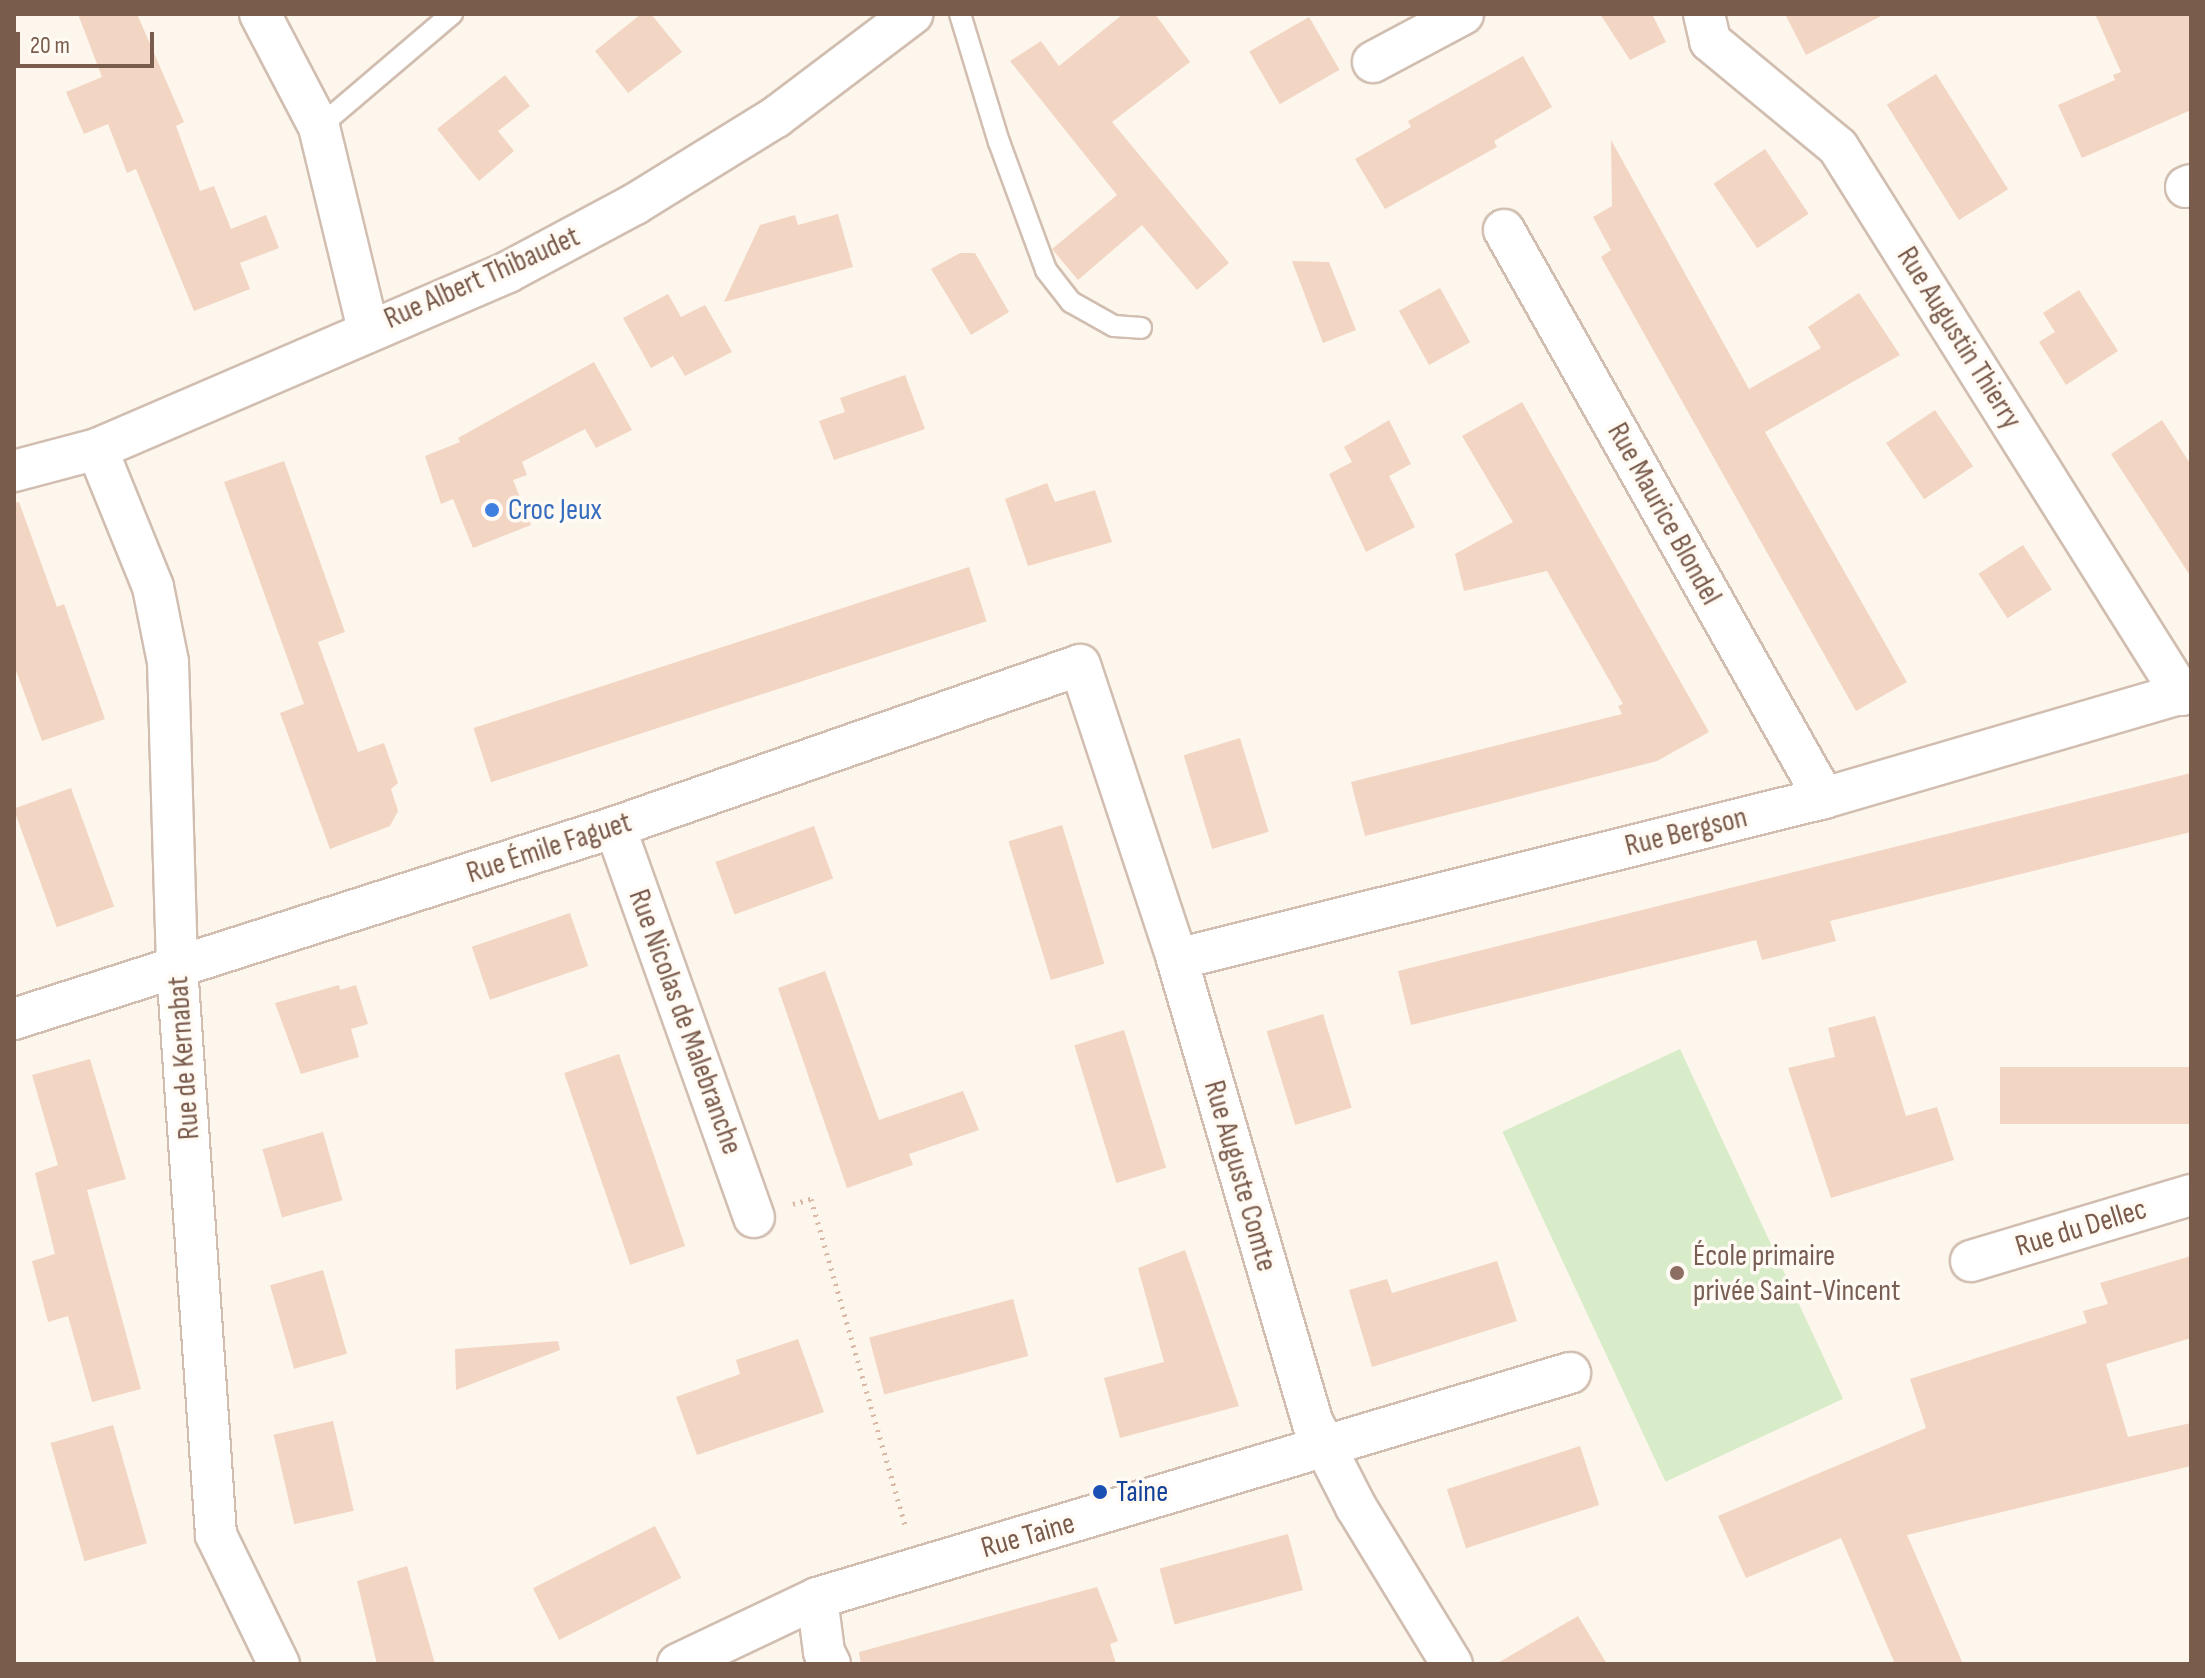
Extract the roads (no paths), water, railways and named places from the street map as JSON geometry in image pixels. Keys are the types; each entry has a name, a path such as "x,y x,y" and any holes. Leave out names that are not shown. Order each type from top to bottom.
{"street":[{"path":"260,14 319,127 368,329"},
{"name":"Rue Albert Thibaudet","path":"14,471 97,449 291,368 368,329 508,272 635,204 776,117 912,14"},
{"path":"1373,62 1463,14"},
{"name":"Rue Augustin Thierry","path":"1704,14 1710,41 1838,147 2186,693"},
{"name":"Rue Maurice Blondel","path":"1504,230 1824,798"},
{"name":"Rue de Kernabat","path":"97,449 153,587 168,662 177,967 216,1535 279,1664"},
{"name":"Rue Émile Faguet","path":"14,1019 615,827 1080,665"},
{"name":"Rue Auguste Comte","path":"1080,665 1177,959 1324,1450 1452,1664"},
{"name":"Rue Bergson","path":"1177,959 1824,798 2186,693"},
{"name":"Rue Nicolas de Malebranche","path":"615,827 754,1217"},
{"name":"Rue du Dellec","path":"1971,1261 2191,1195"},
{"name":"Rue Taine","path":"678,1664 817,1598 1324,1450 1570,1373"},
{"path":"817,1598 824,1652 830,1664"}],"lane":[{"path":"319,127 452,14"},
{"path":"960,14 999,142 1046,270 1071,302 1114,326 1141,328"}],"place":[{"name":"Croc Jeux","path":"492,510"},
{"name":"École primaire privée Saint-Vincent","path":"1677,1273"},
{"name":"Taine","path":"1100,1492"}]}
